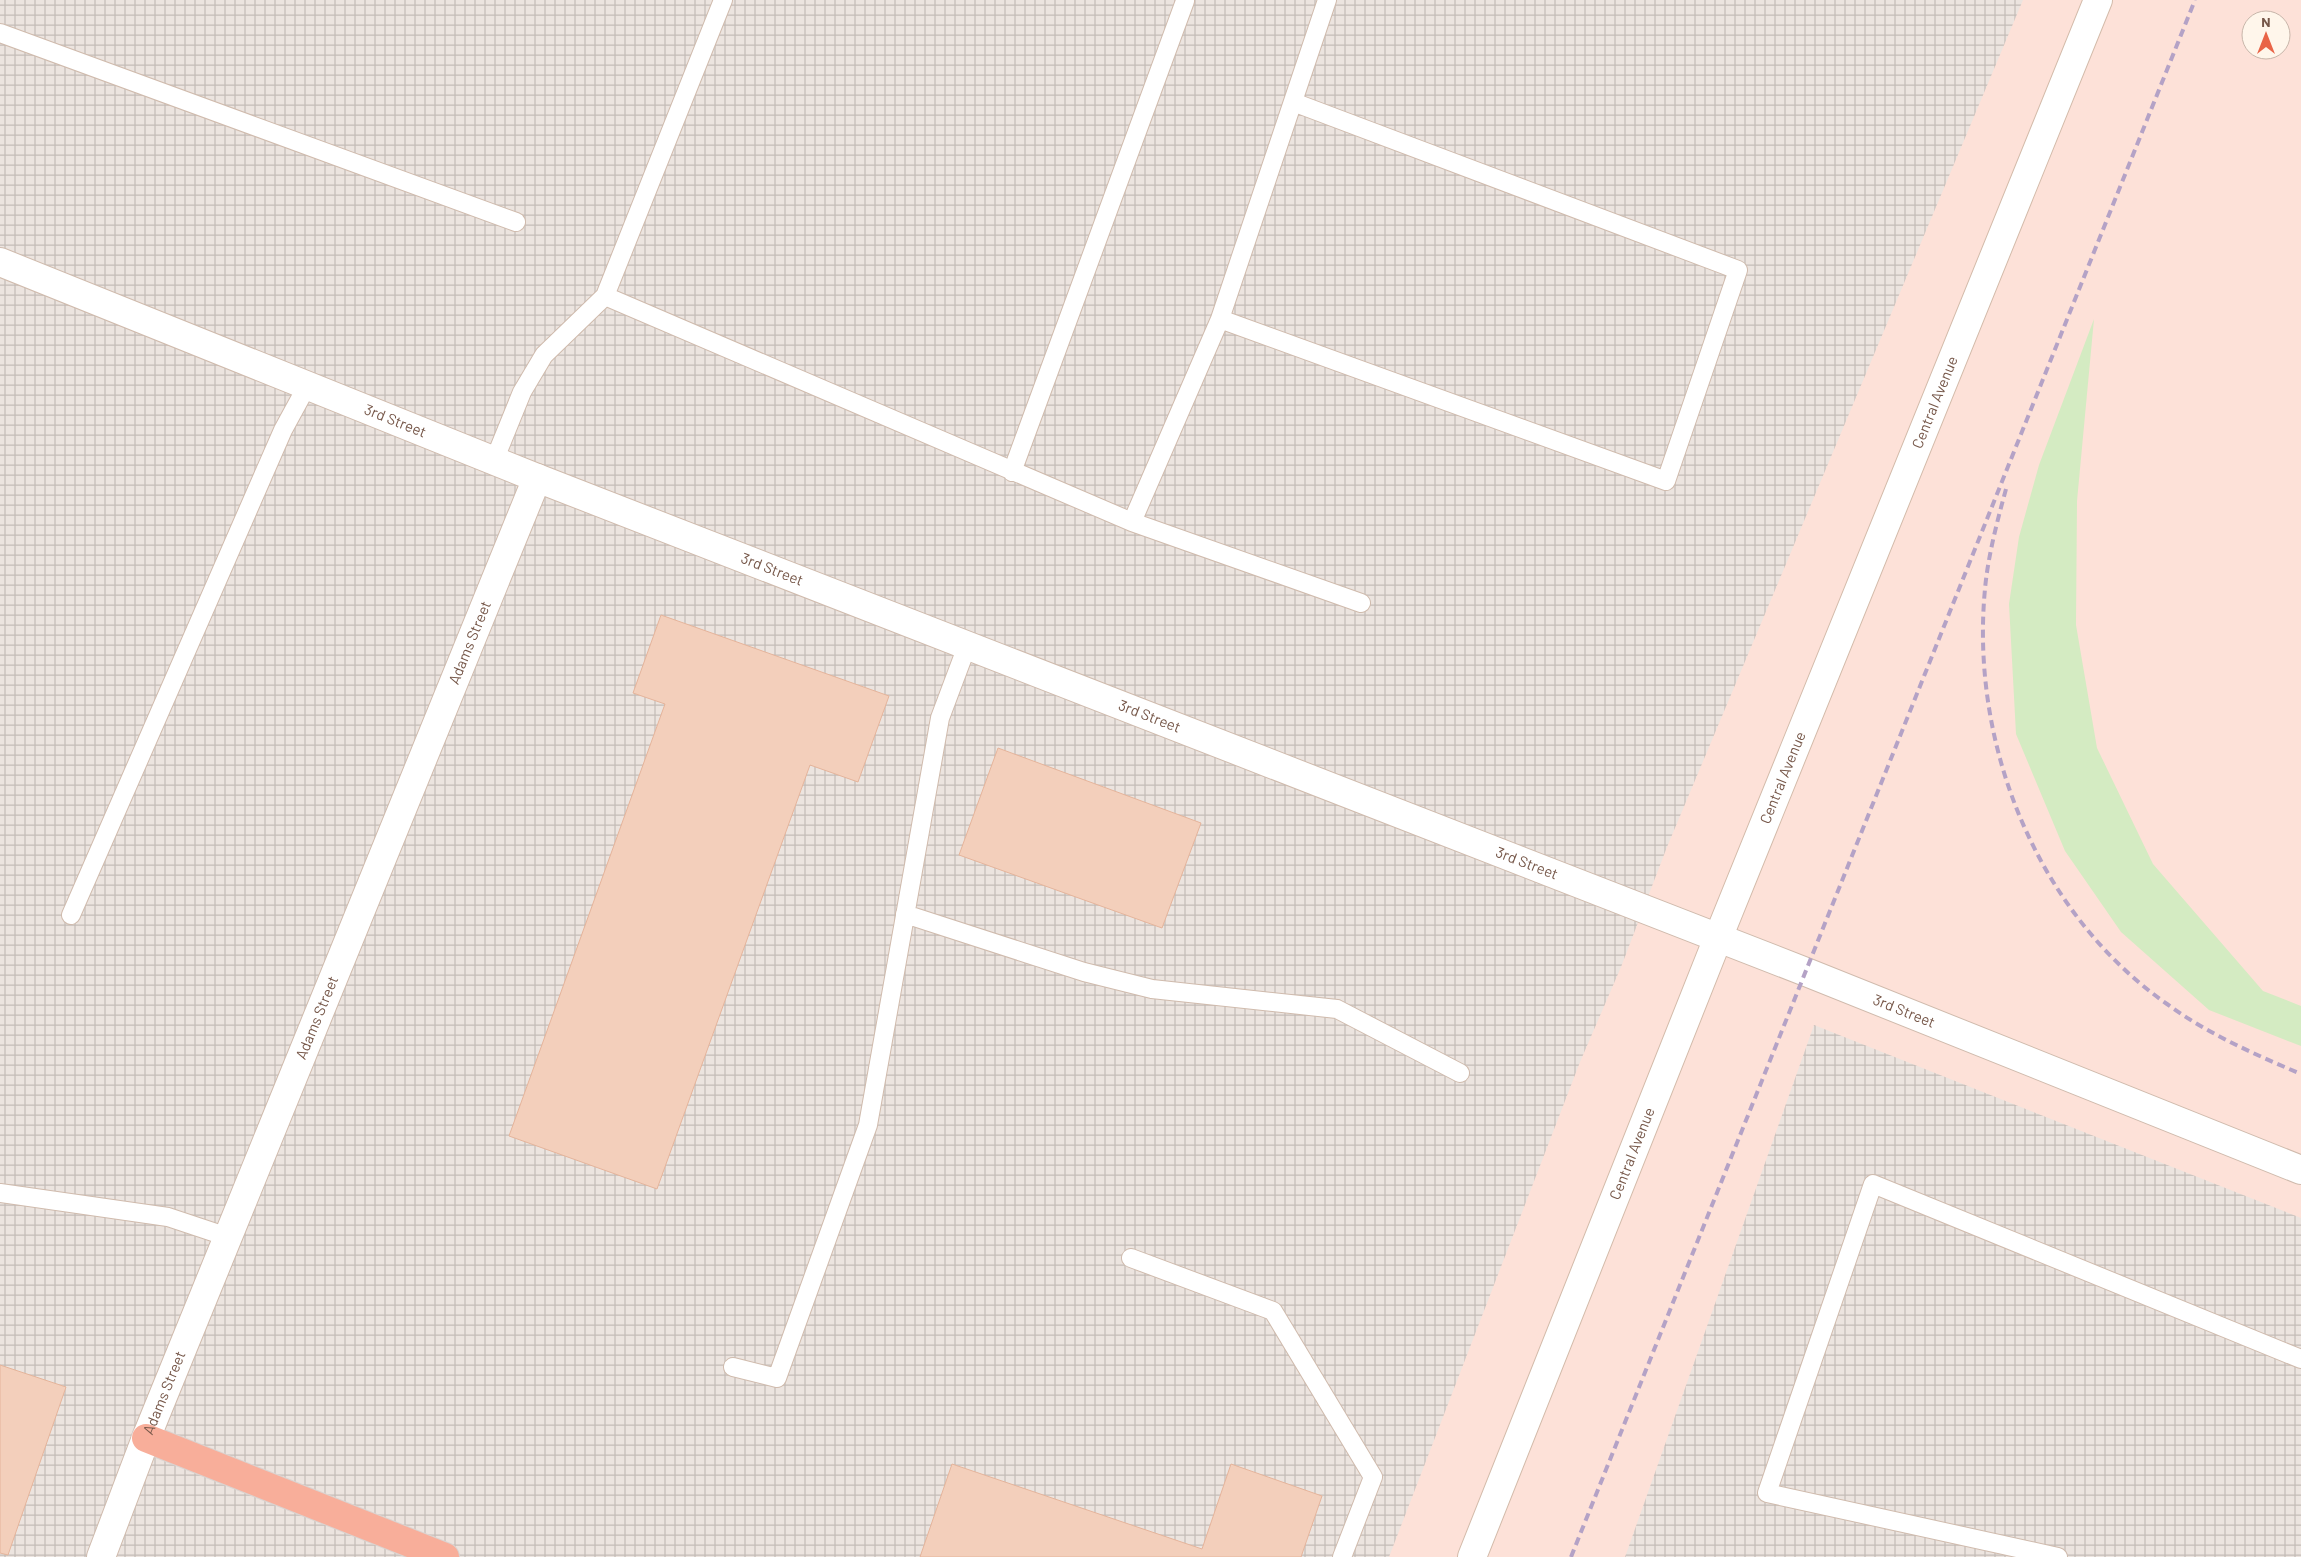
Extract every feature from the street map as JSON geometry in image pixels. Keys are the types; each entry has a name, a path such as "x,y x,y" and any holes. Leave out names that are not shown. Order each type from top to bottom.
{"highway":[{"path":"146,1438 445,1557"}],"street":[{"name":"Central Avenue","path":"1472,1557 1718,938 2098,0"},
{"name":"3rd Street","path":"0,262 537,478 1718,938 2301,1170"},
{"name":"Adams Street","path":"102,1557 146,1438 537,478"}],"lane":[{"path":"494,461 522,392 544,355 605,296 723,0"},
{"path":"1132,522 1220,319 1327,0"},
{"path":"1012,472 1185,1"},
{"path":"0,33 516,222"},
{"path":"1220,319 1666,481 1738,270 1293,102"},
{"path":"605,296 1132,522 1361,604"},
{"path":"71,914 283,430 307,386"},
{"path":"733,1367 777,1378 868,1126 940,718 967,646"},
{"path":"905,914 1084,972 1152,989 1337,1009 1460,1072"},
{"path":"2058,1557 1767,1492 1873,1184 2301,1359"},
{"path":"0,1193 168,1217 228,1237"},
{"path":"1131,1258 1273,1311 1373,1477 1342,1557"}],"shaded area":[{"path":"0,0 2301,0 2301,1557 0,1557"},
{"path":"0,0 2023,0 1667,847 1621,967 1580,1062 1389,1557 0,1557"},
{"path":"1814,1025 2301,1218 2301,1557 1625,1557"}],"green space":[{"path":"2094,319 2077,501 2076,625 2097,748 2153,864 2263,991 2301,1006 2301,1046 2209,1010 2121,932 2065,851 2016,734 2009,604 2019,537 2039,465"}],"building":[{"path":"661,615 889,696 858,782 810,765 657,1189 509,1136 665,704 633,693"},
{"path":"998,748 1201,823 1162,928 959,855"},
{"path":"0,1365 66,1387 8,1555 0,1553"},
{"path":"952,1464 1202,1549 1231,1464 1322,1496 1301,1557 920,1557"}],"railway":[{"path":"1571,1557 2195,0"},
{"path":"2006,489 1996,526 1985,589 1983,648 1989,707 2002,765 2022,821 2048,874 2082,923 2121,966 2167,1004 2215,1034 2301,1074"}]}
